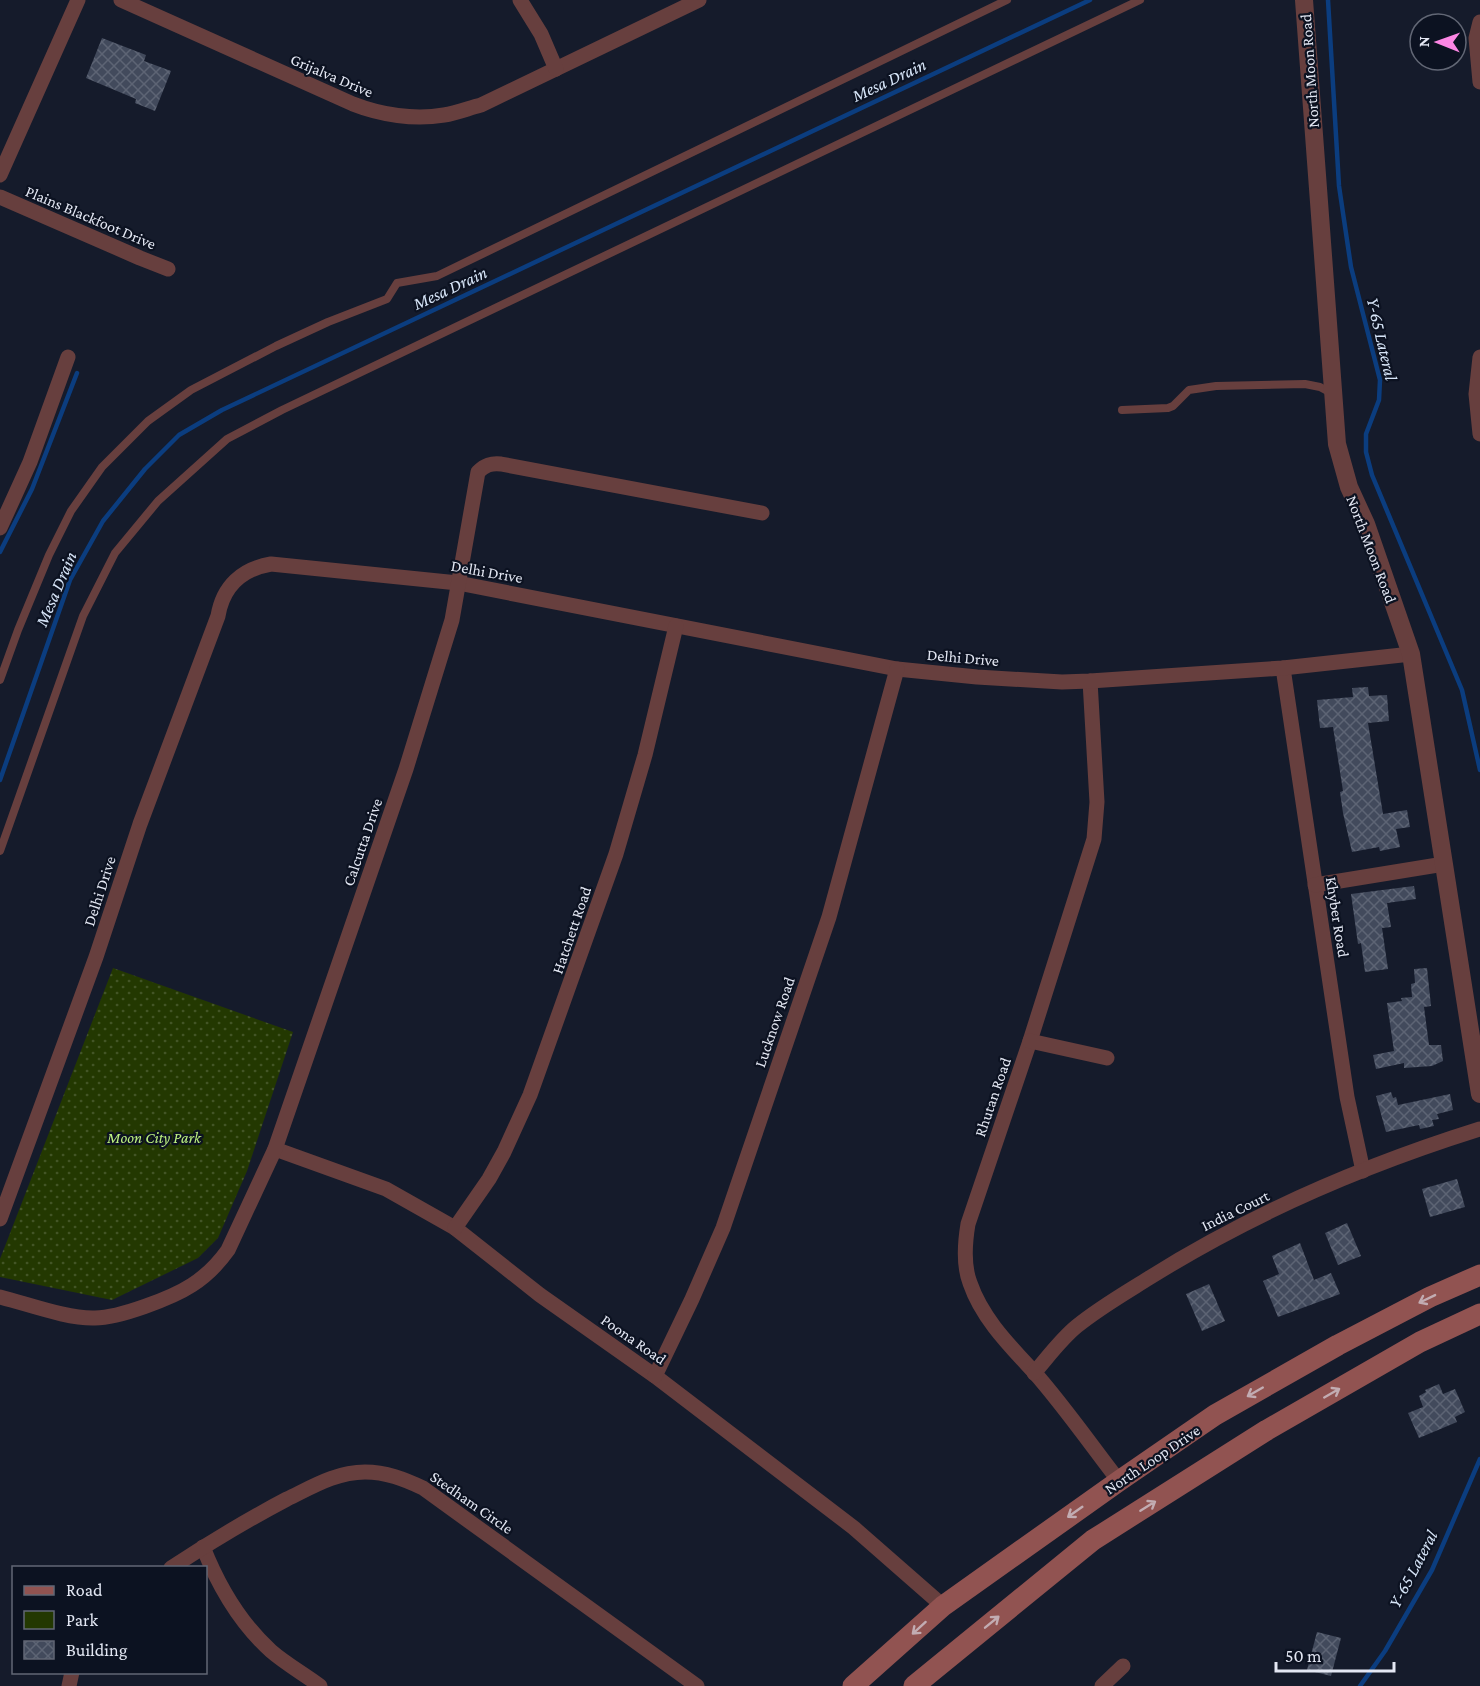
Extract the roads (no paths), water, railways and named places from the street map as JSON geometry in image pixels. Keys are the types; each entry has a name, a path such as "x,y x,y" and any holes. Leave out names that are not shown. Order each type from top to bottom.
{"main road":[{"name":"North Loop Drive","path":"853,1686 943,1606 1119,1480 1215,1416 1338,1345 1431,1297 1480,1275"},
{"path":"914,1686 1093,1540 1277,1424 1420,1342 1480,1314"}],"street":[{"path":"0,175 78,0"},
{"name":"Grijalva Drive","path":"121,0 353,104 389,115 444,115 480,105 699,0"},
{"path":"520,0 541,34 556,69"},
{"name":"North Moon Road","path":"1304,0 1337,444 1349,487 1366,524 1411,654 1480,1094"},
{"path":"1480,22 1476,38 1480,82"},
{"name":"Plains Blackfoot Drive","path":"0,197 168,268"},
{"path":"0,528 30,462 68,357"},
{"path":"1480,357 1476,394 1480,434"},
{"name":"Calcutta Drive","path":"0,1297 73,1316 110,1317 190,1287 217,1264 228,1250 275,1149 406,769 452,620 477,472 493,463 762,513"},
{"name":"Delhi Drive","path":"0,1219 96,957 144,813 218,616 220,605 230,585 241,575 256,567 271,564 458,583 897,669 977,677 1062,682 1090,681 1283,668 1411,654"},
{"name":"Hatchett Road","path":"455,1228 489,1179 531,1095 616,854 645,755 676,626"},
{"name":"Khyber Road","path":"1283,668 1347,1097 1363,1171"},
{"name":"Lucknow Road","path":"655,1376 723,1228 833,906 897,669"},
{"name":"Rhutan Road","path":"1090,681 1097,802 1094,839 1030,1041 968,1224 966,1262 969,1281 977,1299 1006,1342 1034,1373 1119,1480"},
{"path":"1315,885 1444,864"},
{"path":"1030,1041 1107,1058"},
{"name":"India Court","path":"1034,1373 1076,1326 1154,1274 1224,1234 1363,1171 1423,1147 1480,1129"},
{"name":"Poona Road","path":"275,1149 386,1189 455,1228 540,1294 655,1376 854,1528 943,1606"},
{"name":"Stedham Circle","path":"174,1566 261,1513 327,1479 344,1474 365,1472 386,1474 404,1479 432,1495 697,1686"},
{"path":"203,1547 228,1598 246,1624 271,1651 320,1686"},
{"path":"1102,1686 1123,1666"}],"lane":[{"path":"0,680 18,630 71,511 102,467 148,421 191,390 318,326 387,299 398,283 437,276 1007,0"},
{"path":"0,851 83,616 115,553 158,501 227,439 282,410 1140,0"},
{"path":"1122,410 1168,408 1189,390 1216,386 1305,384 1320,387 1334,395"}],"waterway":[{"name":"Mesa Drain","path":"0,780 70,580 103,521 145,469 179,435 222,410 1090,0"},
{"name":"Y-65 Lateral","path":"1328,0 1339,186 1351,267 1380,380 1379,400 1366,434 1366,452 1372,475 1462,690 1480,770"},
{"path":"0,552 32,489 77,373"},
{"name":"Y-65 Lateral","path":"1360,1686 1385,1651 1432,1570 1480,1459"}],"park label":[{"name":"Moon City Park","path":"154,1137"}]}
